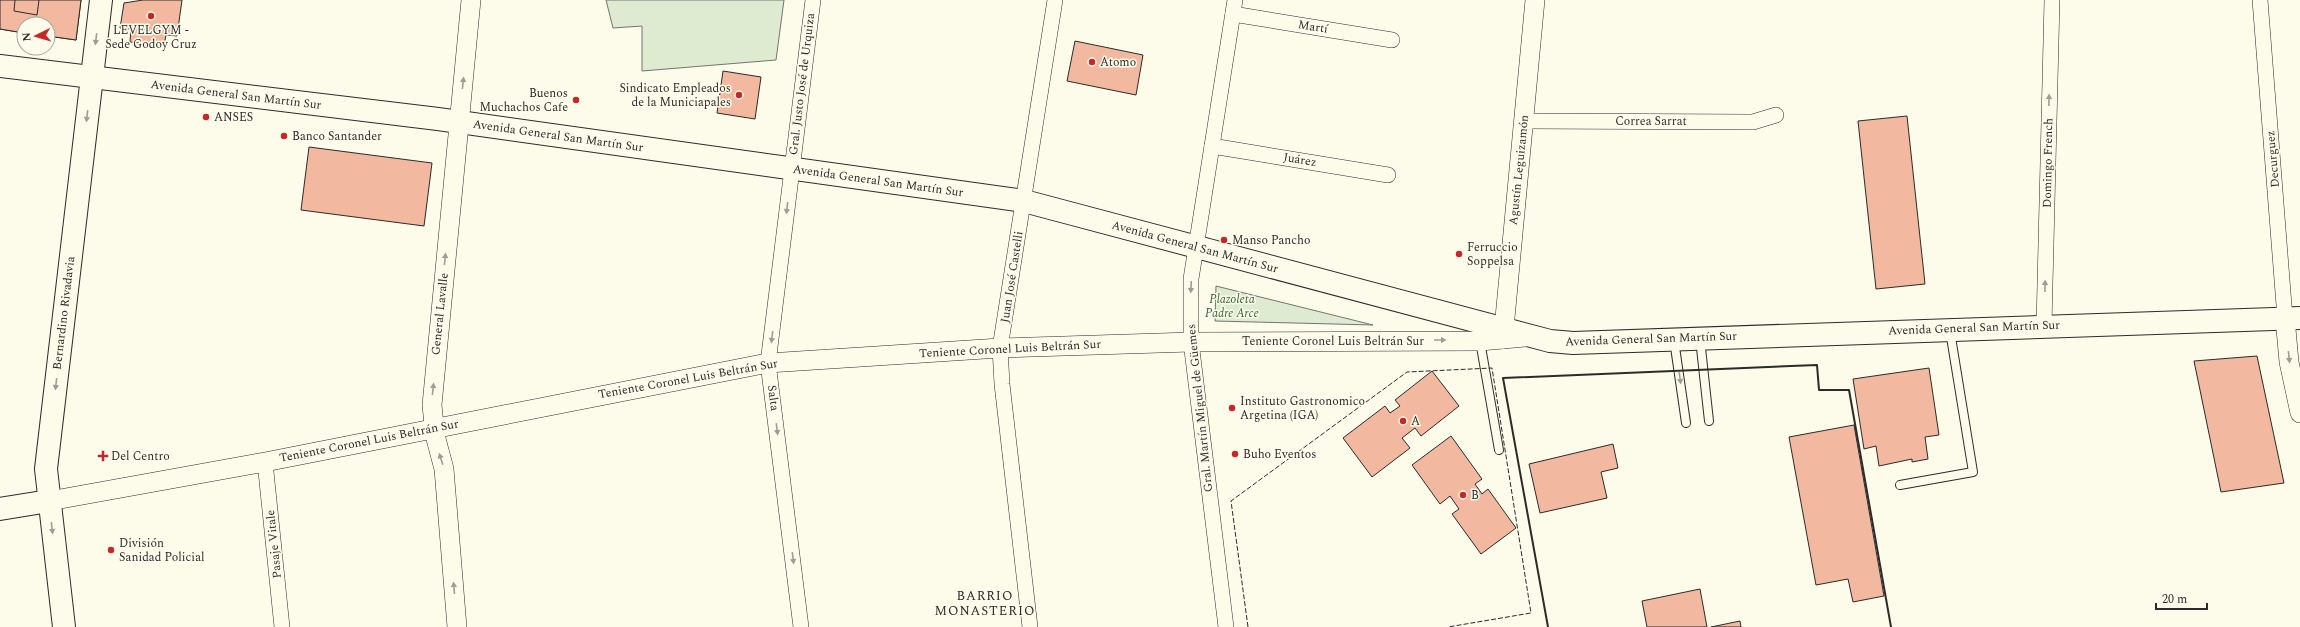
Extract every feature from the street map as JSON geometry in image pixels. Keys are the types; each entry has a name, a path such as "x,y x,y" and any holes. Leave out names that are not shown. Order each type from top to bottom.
{"main road":[{"name":"Bernardino Rivadavia","path":"64,627 48,501 46,469 101,0"},
{"name":"Avenida General San Martín Sur","path":"0,66 459,122 1024,201 1503,334 1573,343 1950,330 2044,325 2293,318"},
{"path":"0,509 48,501"}],"street":[{"name":"General Lavalle","path":"457,627 444,469 433,428 432,397 471,0"},
{"name":"Gral. Justo José de Urquiza","path":"791,169 813,0"},
{"name":"Juan José Castelli","path":"1030,627 1002,384 1000,348 1055,0"},
{"name":"Agustín Leguizamón","path":"1503,334 1535,0"},
{"name":"Domingo French","path":"2044,325 2052,0"},
{"name":"Decurguez","path":"2260,0 2293,318"},
{"name":"Martí","path":"1234,7 1392,40"},
{"name":"Gral. Martín Miguel de Güemes","path":"1226,627 1191,342 1190,292 1234,7"},
{"name":"Correa Sarrat","path":"1524,121 1753,122 1776,115"},
{"name":"Juárez","path":"1212,146 1388,175"},
{"name":"Salta","path":"791,169 768,363 801,627"},
{"path":"2293,318 2289,362 2300,412"},
{"name":"Teniente Coronel Luis Beltrán Sur","path":"48,501 265,462 768,363 1000,348 1191,342 1480,341 1503,334"},
{"name":"Pasaje Vitale","path":"265,462 282,627"}],"lane":[{"path":"1900,484 1973,472 1950,330"},
{"path":"1700,338 1709,422"},
{"path":"1674,339 1686,423"},
{"path":"1480,341 1499,450"}],"green space":[{"path":"606,0 784,0 776,60 642,71 642,26 613,28"},
{"name":"Plazoleta Padre Arce","path":"1216,286 1373,325 1215,321"}],"building":[{"path":"0,0 81,0 76,40 56,37 56,16 16,16 16,32 0,29"},
{"path":"0,0 15,0 14,11 37,15 39,0 81,0 76,40 56,37 56,16 16,16 16,32 0,29"},
{"name":"LEVELGYM - Sede Godoy Cruz","path":"143,0 182,0 177,36 166,35 164,46 130,42 131,29 120,28 124,3"},
{"path":"1075,41 1143,55 1136,95 1067,81"},
{"name":"Sindicato Empleados de la Municiapales","path":"723,71 761,77 755,119 717,113"},
{"path":"1907,116 1925,284 1876,289 1858,121"},
{"path":"309,147 432,163 424,226 301,210"},
{"path":"2257,356 2284,483 2221,492 2194,361"},
{"path":"1929,368 1939,435 1925,437 1928,459 1912,462 1912,459 1879,466 1876,446 1864,449 1853,379"},
{"name":"A","path":"1432,371 1459,406 1421,436 1415,428 1402,438 1410,448 1372,477 1343,438 1385,406 1390,413 1400,406 1395,400"},
{"path":"1854,425 1884,596 1853,602 1848,579 1816,585 1789,437"},
{"name":"B","path":"1451,436 1482,479 1475,484 1482,494 1488,489 1516,528 1481,554 1452,514 1459,509 1450,496 1440,504 1412,465"},
{"path":"1613,444 1618,468 1601,472 1607,498 1540,513 1529,464"},
{"path":"1700,589 1707,627 1647,627 1642,601"},
{"path":"1740,621 1741,627 1711,627"}],"fence":[{"path":"1248,627 1231,501 1407,372 1492,368 1531,613 1448,627"}],"wall":[{"path":"1548,627 1503,378 1817,365 1819,390 1849,390 1891,627"}],"place":[{"name":"LEVELGYM - Sede Godoy Cruz","path":"151,16"},
{"name":"Atomo","path":"1092,62"},
{"name":"Sindicato Empleados de la Municiapales","path":"739,95"},
{"name":"Buenos Muchachos Cafe","path":"576,100"},
{"name":"ANSES","path":"206,117"},
{"name":"Banco Santander","path":"284,136"},
{"name":"Manso Pancho","path":"1224,240"},
{"name":"Ferruccio Soppelsa","path":"1459,254"},
{"name":"Instituto Gastronomico Argetina (IGA)","path":"1232,408"},
{"name":"A","path":"1403,421"},
{"name":"Buho Eventos","path":"1235,454"},
{"name":"Del Centro","path":"103,456"},
{"name":"B","path":"1463,495"},
{"name":"División Sanidad Policial","path":"111,550"}],"district":[{"name":"BARRIO MONASTERIO","path":"985,604"}]}
